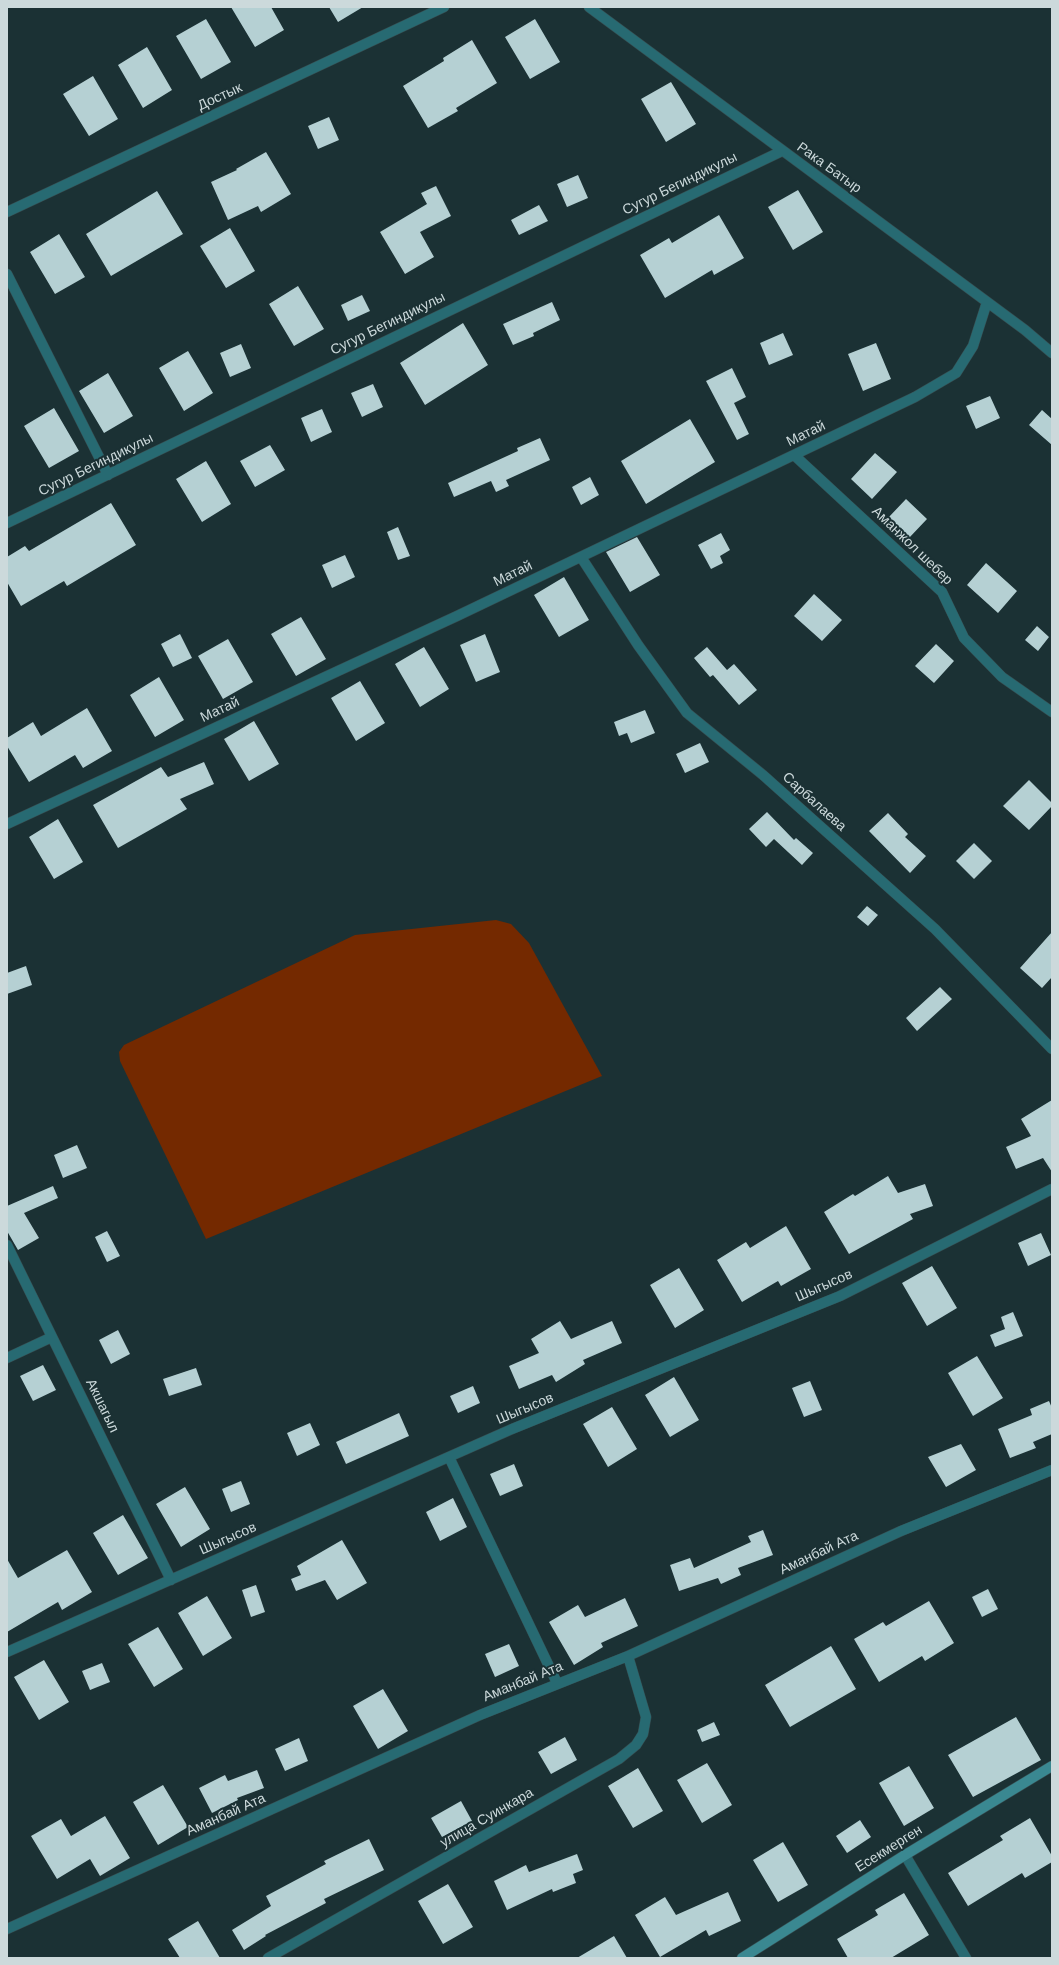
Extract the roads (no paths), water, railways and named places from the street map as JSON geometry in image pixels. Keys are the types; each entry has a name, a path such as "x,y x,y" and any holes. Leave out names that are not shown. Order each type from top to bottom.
{"street":[{"name":"Достык","path":"7,212 444,7"},
{"name":"Рака Батыр","path":"590,7 987,302 1052,353"},
{"name":"Сугур Бегиндикулы","path":"7,523 782,151"},
{"path":"7,274 108,475"},
{"name":"Матай","path":"7,824 450,620 915,397 956,373 973,346 987,302"},
{"name":"Аманжол шебер","path":"794,455 942,592 964,638 1002,677 1052,712"},
{"name":"Сарбалаева","path":"581,557 638,645 687,713 763,775 935,929 1052,1049"},
{"name":"Шыгысов","path":"7,1652 512,1429 840,1296 1052,1188"},
{"name":"Акшагыл","path":"7,1245 171,1580"},
{"path":"7,1358 52,1337"},
{"path":"449,1457 557,1683"},
{"name":"Аманбай Ата","path":"7,1929 480,1715 557,1683 628,1656 901,1531 1052,1470"},
{"name":"улица Суинкара","path":"268,1958 619,1759 631,1750 643,1734 646,1717 628,1656"},
{"name":"Eсекмерген","path":"742,1958 904,1855 1052,1766"},
{"path":"904,1855 966,1958"}]}
